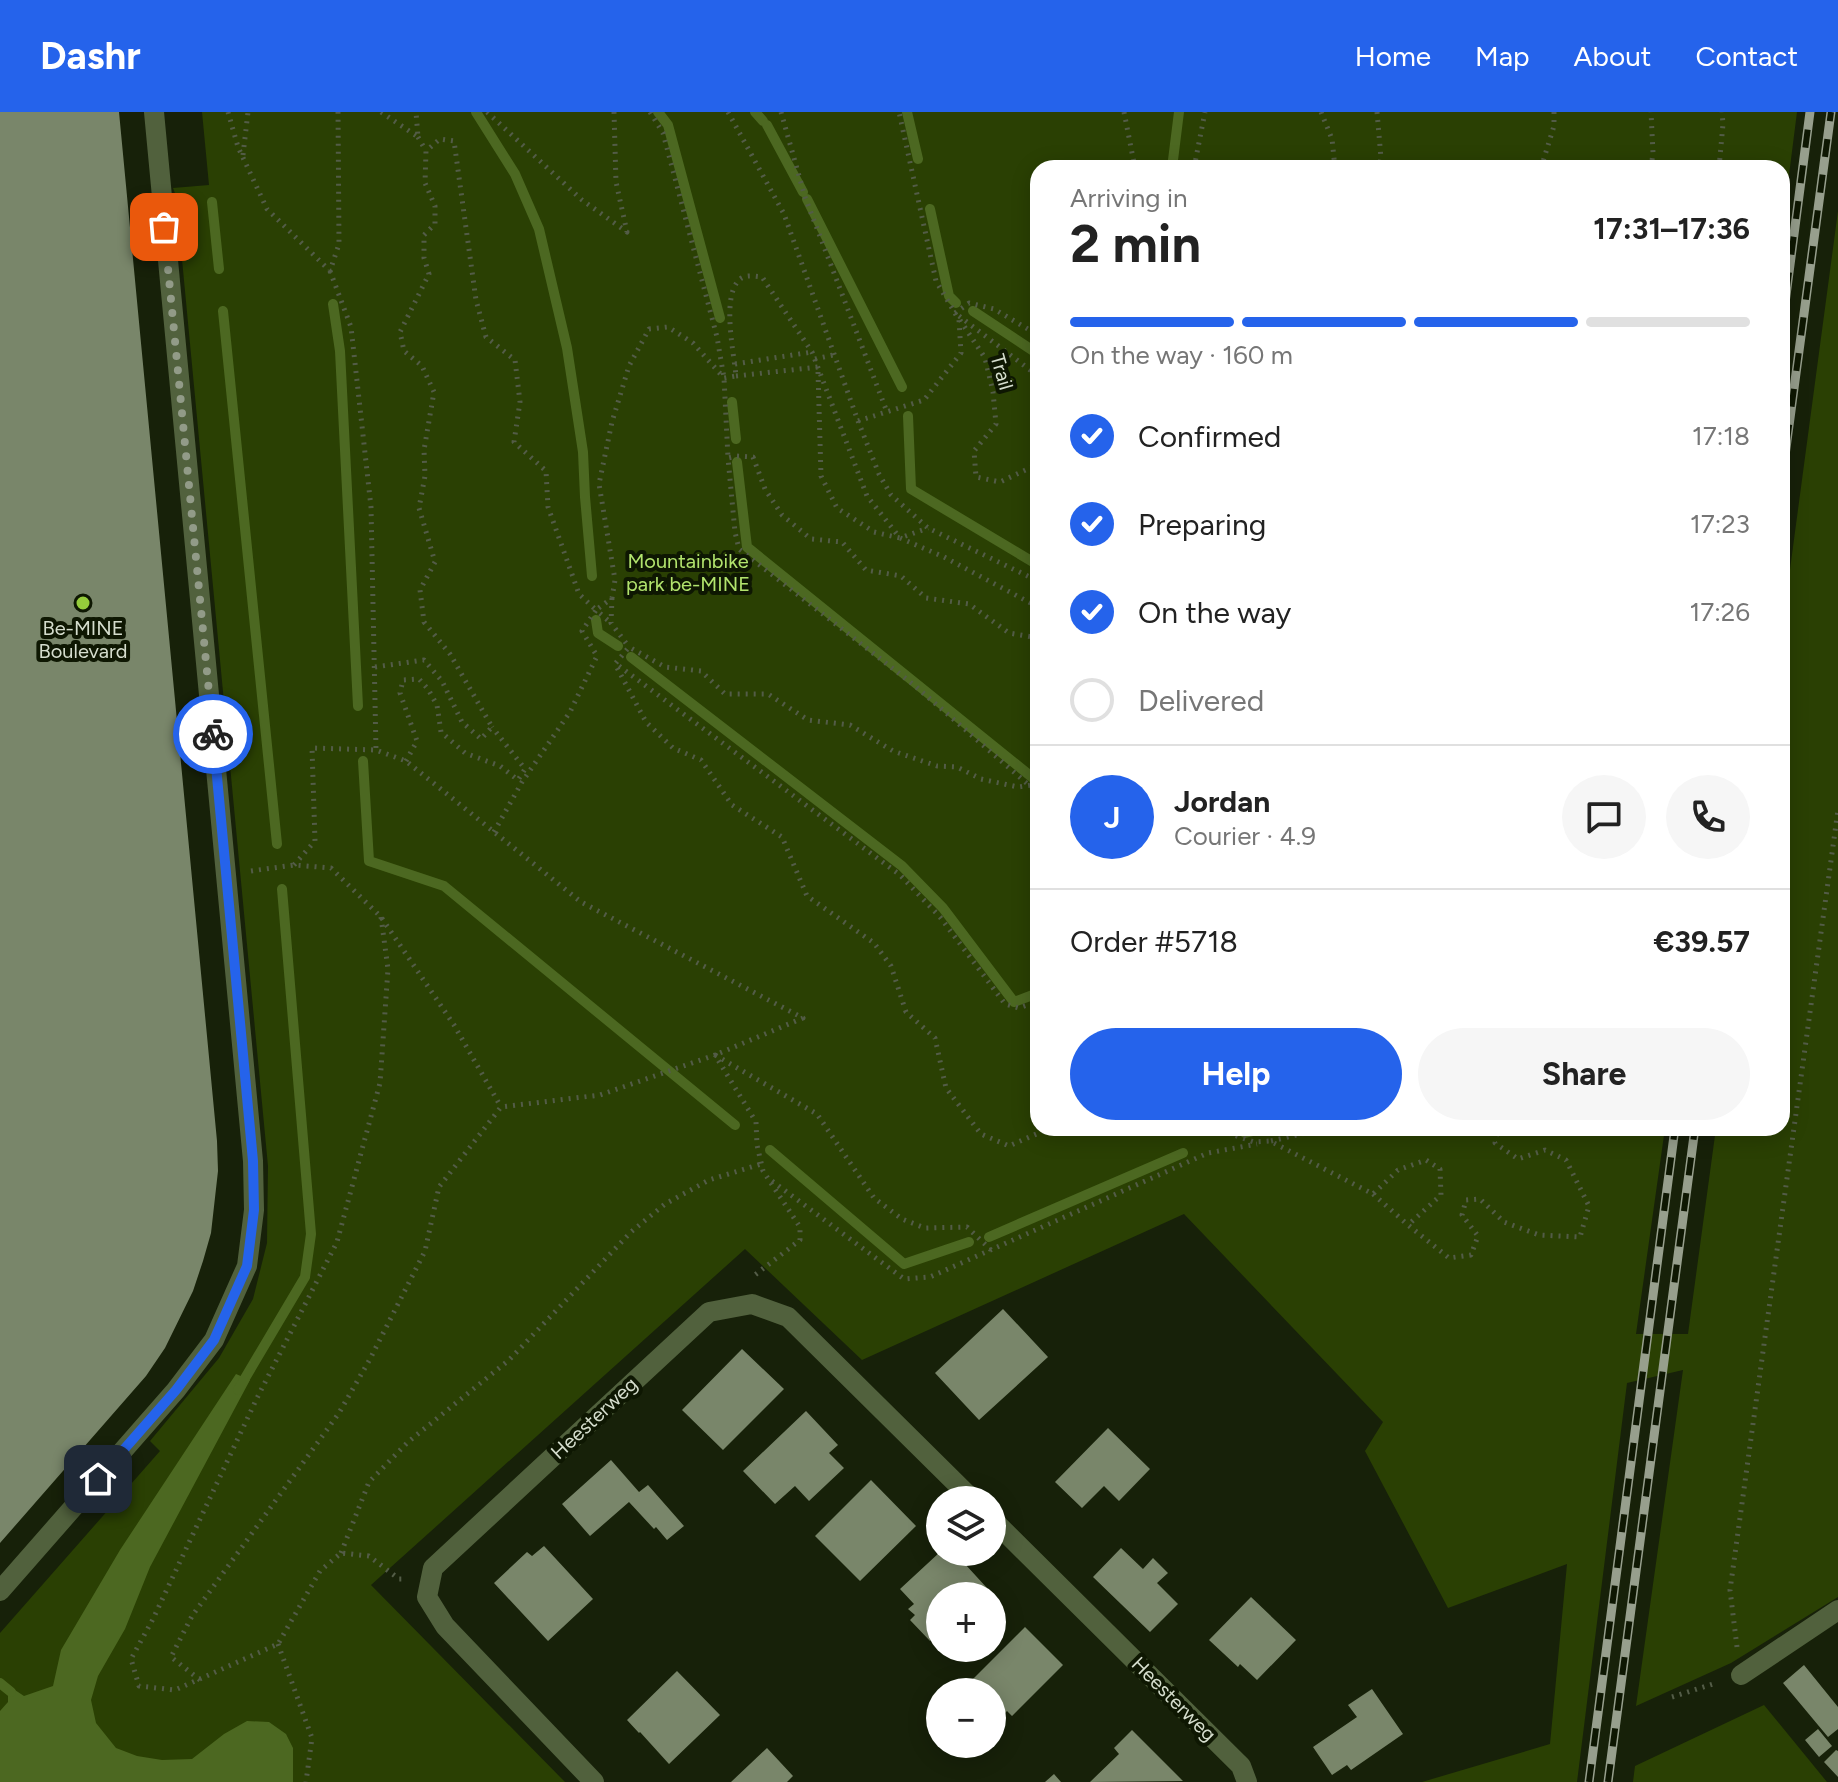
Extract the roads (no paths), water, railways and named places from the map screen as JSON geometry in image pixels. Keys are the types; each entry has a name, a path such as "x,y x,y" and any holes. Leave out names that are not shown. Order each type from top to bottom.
{"street":[{"path":"0,1591 176,1390 214,1340 247,1266 254,1210 253,1161 154,112"},
{"name":"Heesterweg","path":"594,1782 445,1626 427,1597 433,1568 709,1312 752,1304 788,1317 959,1486"},
{"name":"Heesterweg","path":"1006,1533 1241,1766 1247,1782"},
{"path":"1741,1675 1838,1610"}],"waterway":[{"path":"476,112 515,174 539,229 567,348 583,452 592,576"},
{"path":"658,112 668,125 720,318"},
{"path":"755,112 763,121"},
{"path":"907,112 918,159"},
{"path":"1173,160 1179,112"},
{"path":"767,125 803,192"},
{"path":"807,199 902,387"},
{"path":"212,202 219,269"},
{"path":"930,209 949,296 956,303"},
{"path":"333,304 340,351 358,706"},
{"path":"223,311 277,844"},
{"path":"973,311 1030,349"},
{"path":"732,402 736,439"},
{"path":"908,416 911,489 1030,560"},
{"path":"737,462 747,547 1030,776"},
{"path":"596,620 598,633 618,646"},
{"path":"631,657 902,866 943,908 1014,1002 1030,996"},
{"path":"363,761 369,861 444,886 735,1125"},
{"path":"238,1390 305,1277 311,1234 282,889"},
{"path":"770,1150 904,1264 969,1242"},
{"path":"989,1237 1183,1153"},
{"path":"0,1683 11,1692"}],"railway":[{"path":"1790,265 1810,112"},
{"path":"1790,418 1831,112"},
{"path":"1589,1782 1674,1136"},
{"path":"1608,1782 1694,1136"}],"place":[{"name":"Be-MINE Boulevard","path":"83,603"}],"park label":[{"name":"Mountainbike park be-MINE","path":"688,572"}]}
